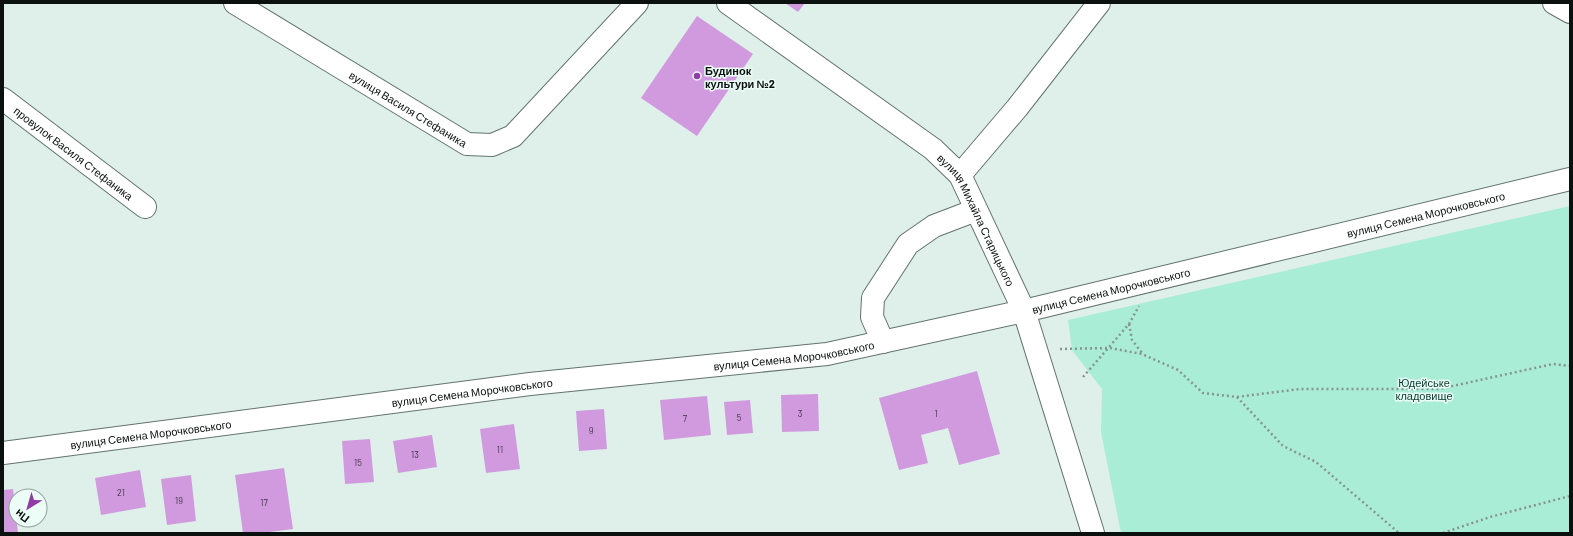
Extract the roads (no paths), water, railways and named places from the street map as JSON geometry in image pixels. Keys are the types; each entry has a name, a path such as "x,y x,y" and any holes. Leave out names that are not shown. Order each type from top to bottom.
{"street":[{"name":"вулиця Василя Стефаника","path":"235,3 467,144 492,145 513,136 637,3"},
{"name":"вулиця Михайла Старицького","path":"728,3 933,149 960,175 1024,311 1093,533"},
{"path":"960,175 1018,108 1099,3"},
{"path":"1554,3 1570,12"},
{"name":"провулок Василя Стефаника","path":"3,99 145,207"},
{"name":"вулиця Семена Морочковського","path":"3,453 530,384 827,354 1024,311 1570,179"},
{"path":"883,342 872,316 873,298 908,244 934,226 976,210"}],"place":[{"name":"Будинок культури №2","path":"697,76"}],"park label":[{"name":"Юдейське кладовище","path":"1424,388"}]}
